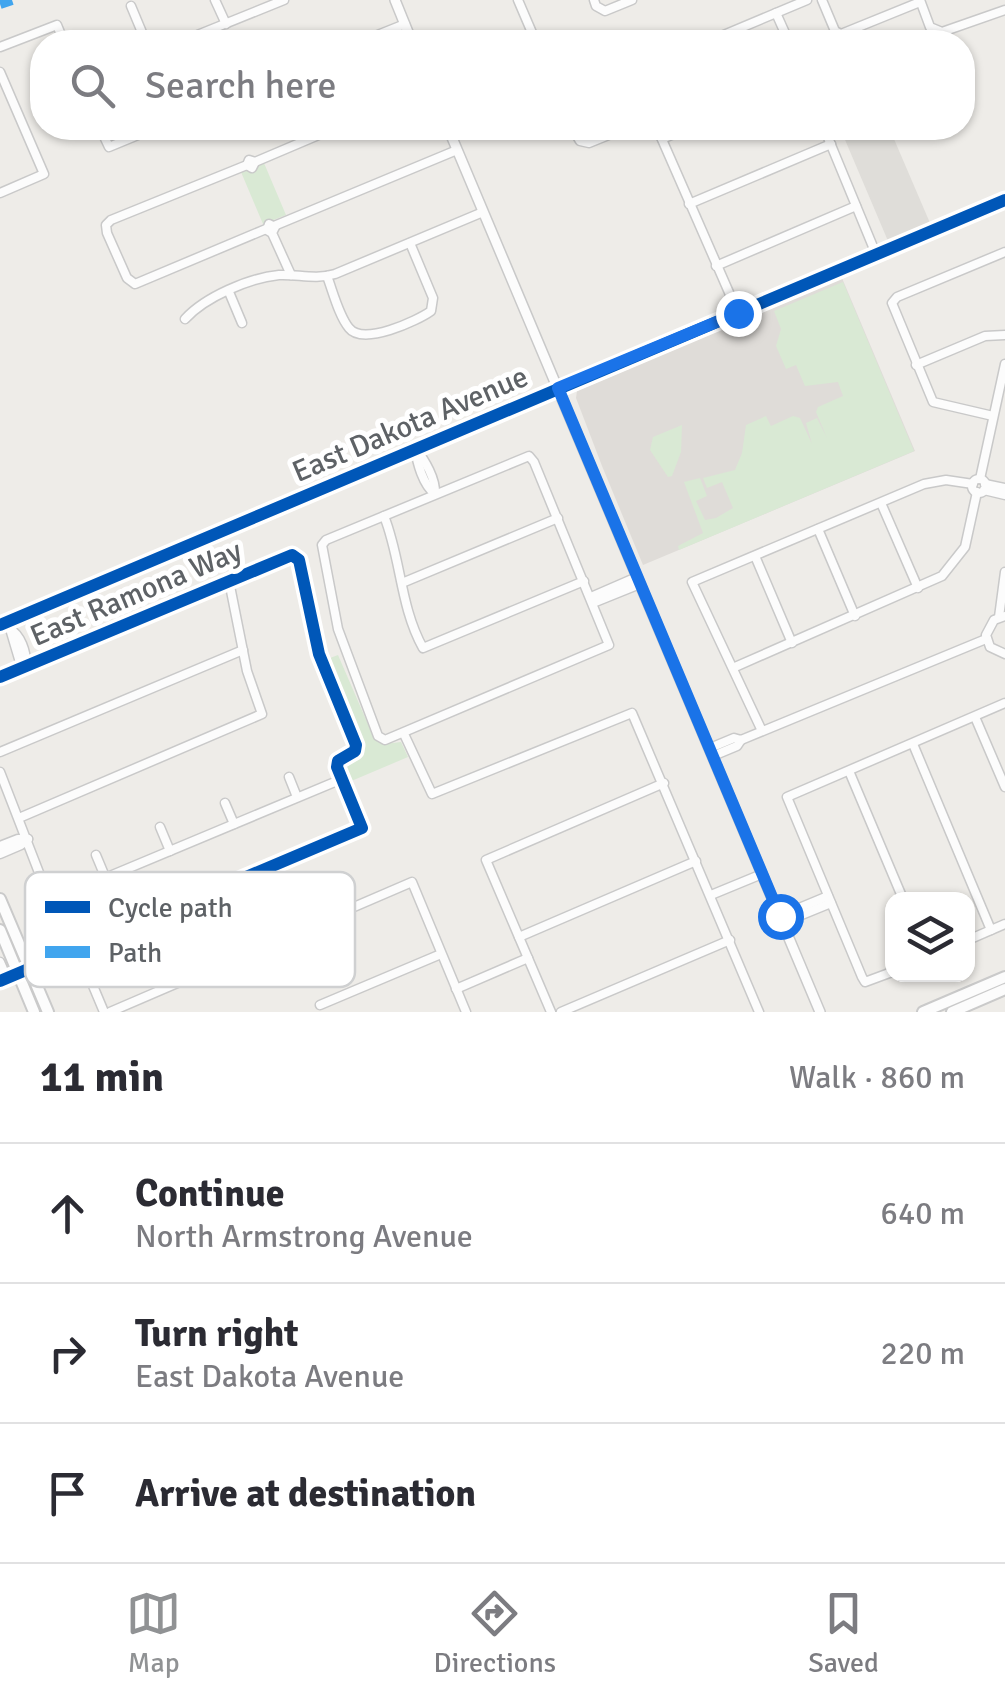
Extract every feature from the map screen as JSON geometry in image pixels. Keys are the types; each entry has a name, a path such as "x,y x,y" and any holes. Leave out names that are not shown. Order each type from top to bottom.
{"main road":[{"path":"0,899 25,957"},
{"path":"0,930 8,978 34,1012"},
{"path":"923,1012 1005,977"},
{"path":"38,987 48,1012"},
{"path":"952,1012 1005,989"}],"street":[{"path":"215,0 226,24"},
{"path":"211,30 284,0"},
{"path":"395,0 407,30"},
{"path":"518,0 531,30"},
{"path":"594,0 596,6 606,11 632,0"},
{"path":"736,30 808,0"},
{"path":"822,0 835,30"},
{"path":"851,30 920,1 930,26 938,30"},
{"path":"132,6 141,30"},
{"path":"948,30 1005,10"},
{"path":"776,13 784,30"},
{"path":"390,30 405,24"},
{"path":"0,47 30,36"},
{"path":"0,72 44,174 0,193"},
{"path":"106,140 109,147 126,140"},
{"path":"307,140 111,220 106,226 132,283 457,150"},
{"path":"453,140 820,1012"},
{"path":"663,140 738,313"},
{"path":"828,140 876,254"},
{"path":"690,204 830,144"},
{"name":"East Dakota Avenue","path":"6,625 1005,200"},
{"path":"716,266 856,206"},
{"path":"185,319 202,304 266,278 327,276 483,212"},
{"path":"271,229 291,275"},
{"path":"327,276 349,328 359,334 380,333 424,316 431,310 433,298 410,242"},
{"path":"993,416 933,402 892,302 1005,252"},
{"path":"230,292 242,322"},
{"path":"916,365 984,336 1005,335"},
{"path":"734,667 942,576 958,558 968,535 1005,364"},
{"path":"416,448 417,461 435,494"},
{"path":"528,456 558,518 609,645 385,740 378,736 343,646 322,545 435,494 528,456"},
{"path":"762,730 692,582 935,482 1005,491"},
{"path":"881,502 918,588"},
{"path":"384,516 422,648 584,581"},
{"path":"402,583 558,518"},
{"path":"818,530 855,616"},
{"name":"East Ramona Way","path":"0,677 292,555 299,560 320,654"},
{"path":"755,556 792,643"},
{"path":"1005,572 1002,617 989,625 986,639 994,651 1005,655"},
{"path":"592,600 639,580"},
{"path":"19,818 262,714 243,650 229,581"},
{"path":"6,625 19,660 26,664"},
{"path":"711,752 737,746 762,730 986,639"},
{"path":"260,872 362,828 337,767 338,761 352,755 356,745 320,654 343,646"},
{"path":"0,752 243,650"},
{"path":"885,975 865,982 787,797 1005,703"},
{"path":"404,734 432,794 632,713 759,1012"},
{"path":"975,717 1005,787"},
{"path":"913,744 991,930"},
{"path":"849,771 901,892"},
{"path":"0,772 40,872"},
{"path":"288,778 297,798"},
{"path":"122,872 342,779"},
{"path":"551,1012 486,860 664,783"},
{"path":"225,803 234,824"},
{"path":"160,826 170,851"},
{"path":"0,846 18,838 28,839"},
{"path":"0,854 28,839"},
{"path":"96,855 103,872"},
{"path":"518,937 696,861"},
{"path":"711,895 762,874"},
{"path":"355,906 412,882 466,1012"},
{"path":"781,919 830,899"},
{"path":"975,937 1005,924"},
{"path":"561,1012 730,940"},
{"path":"320,1006 441,954"},
{"path":"456,989 528,958"},
{"path":"0,962 8,978"},
{"path":"95,987 107,1012 166,987"}],"shaded area":[{"path":"845,140 894,140 930,223 888,241"},
{"path":"842,278 915,451 643,565 576,398 577,391"}],"green space":[{"path":"264,163 286,215 263,224 241,172"},
{"path":"843,282 914,451 679,550 678,546 703,533 684,482 700,478 707,496 696,501 705,520 733,508 722,482 707,488 703,478 735,470 746,425 766,416 771,426 793,416 800,418 812,444 806,423 817,418 827,438 816,412 818,407 843,396 838,382 805,386 796,365 786,369 776,346 781,329 774,311"},
{"path":"682,425 681,452 672,476 668,477 650,450 653,437"},
{"path":"338,655 374,738 384,744 401,742 408,757 349,782 344,765 357,756 361,746 328,664 330,658"}],"marked path":[{"path":"0,4 12,0"}],"cycle path":[{"path":"0,625 1005,200"},
{"path":"0,677 292,555 299,560 319,654 356,745 355,751 338,761 337,767 362,828 258,872"},
{"path":"0,981 25,970"}],"route":[{"path":"738,313 558,388 780,916"}]}
